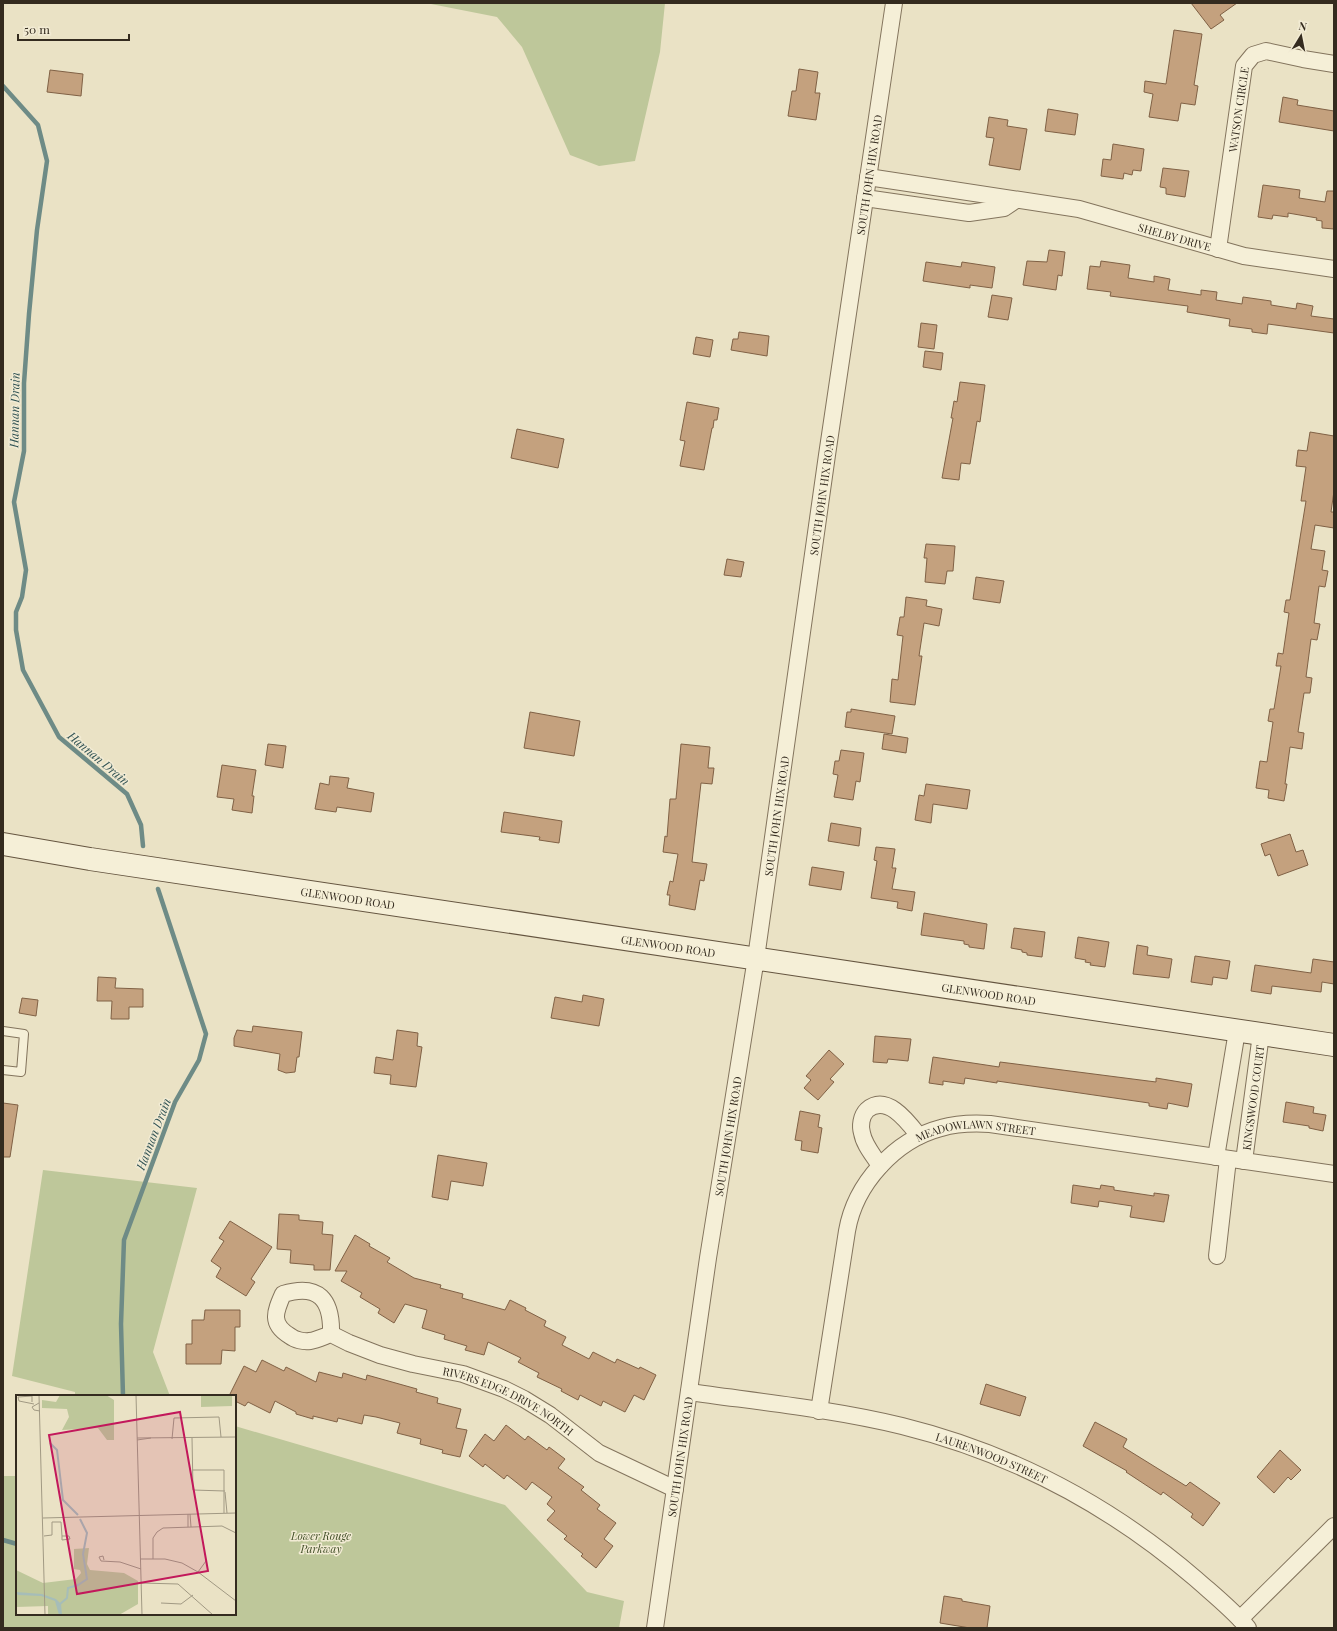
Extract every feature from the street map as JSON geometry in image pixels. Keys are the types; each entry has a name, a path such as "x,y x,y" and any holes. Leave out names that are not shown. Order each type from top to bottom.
{"street":[{"name":"SOUTH JOHN HIX ROAD","path":"655,1628 709,1250 756,958 829,440 894,3"},
{"name":"WATSON CIRCLE","path":"1218,249 1244,66 1253,55 1266,51 1334,64"},
{"name":"SHELBY DRIVE","path":"868,177 1078,209 1244,256 1334,269"},
{"path":"865,198 969,213 1004,208 1016,200"},
{"name":"GLENWOOD ROAD","path":"3,844 90,859 1334,1045"},
{"name":"KINGSWOOD COURT","path":"1217,1256 1222,1158 1237,1031"},
{"name":"KINGSWOOD COURT","path":"1244,1161 1262,1034"},
{"path":"880,1166 862,1135 862,1118 866,1111 873,1106 882,1104 903,1117 919,1136"},
{"name":"MEADOWLAWN STREET","path":"819,1411 848,1224 856,1203 880,1166 899,1148 919,1136 942,1128 966,1123 990,1124 1334,1174"},
{"name":"RIVERS EDGE DRIVE NORTH","path":"331,1334 349,1343 380,1354 413,1364 463,1374 504,1389 550,1415 599,1453 675,1489"},
{"name":"LAURENWOOD STREET","path":"689,1392 869,1419 934,1435 988,1453 1050,1480 1096,1506 1176,1562 1244,1624"},
{"path":"1244,1624 1334,1526"}],"lane":[{"path":"3,1031 24,1034 21,1072 3,1070"}],"green space":[{"path":"410,3 665,3 660,52 635,161 599,166 570,155 522,47 497,17 431,4"},
{"path":"43,1170 197,1188 153,1352 170,1395 75,1395 75,1392 12,1376"},
{"name":"Lower Rouge Parkway","path":"236,1426 505,1505 587,1592 624,1601 619,1628 3,1628 3,1476 16,1476 16,1615 236,1615"}],"building":[{"path":"1191,3 1237,3 1220,15 1224,20 1211,29"},
{"path":"1174,30 1202,34 1194,85 1198,86 1195,105 1181,103 1178,121 1149,117 1153,94 1144,92 1145,81 1166,84"},
{"path":"799,69 818,72 815,93 820,93 816,120 788,116 792,91 796,91"},
{"path":"50,70 83,74 81,96 47,92"},
{"path":"1283,97 1298,100 1297,105 1334,111 1334,131 1279,122"},
{"path":"1048,109 1078,114 1075,135 1045,131"},
{"path":"989,117 1008,120 1007,126 1027,129 1020,170 989,165 994,138 986,137"},
{"path":"1113,144 1144,149 1141,171 1133,170 1132,175 1124,173 1123,179 1101,176 1103,159 1111,160"},
{"path":"1163,168 1189,171 1185,197 1166,194 1166,188 1160,187"},
{"path":"1263,185 1300,190 1299,198 1325,202 1327,191 1334,191 1334,229 1322,228 1322,221 1316,220 1317,218 1288,213 1288,217 1273,215 1272,219 1258,217"},
{"path":"1049,250 1065,252 1062,276 1058,275 1056,290 1023,285 1027,261 1047,262"},
{"path":"1101,261 1130,265 1128,278 1154,282 1154,276 1170,279 1168,290 1201,295 1201,290 1217,292 1216,300 1242,304 1243,297 1271,301 1271,305 1296,309 1297,303 1313,306 1311,316 1334,319 1334,333 1268,324 1267,334 1252,332 1252,329 1229,326 1230,319 1187,312 1188,306 1110,296 1111,292 1087,289 1090,266 1100,267"},
{"path":"926,262 961,267 962,262 995,267 992,288 970,285 970,288 923,281"},
{"path":"992,295 1012,298 1008,320 988,317"},
{"path":"921,323 937,325 934,349 918,347"},
{"path":"739,332 769,336 767,356 731,350 733,339 738,339"},
{"path":"696,337 713,340 710,357 693,354"},
{"path":"925,351 943,353 941,370 923,367"},
{"path":"960,382 985,385 980,422 977,421 970,464 961,463 959,480 942,478 953,418 951,418 954,401 957,402"},
{"path":"687,402 719,408 717,420 714,420 712,428 704,470 680,466 685,441 680,440"},
{"path":"517,429 564,439 558,468 511,458"},
{"path":"1310,432 1334,436 1334,491 1331,512 1334,512 1334,528 1315,525 1311,549 1325,551 1322,570 1328,571 1325,587 1319,586 1314,623 1320,624 1317,640 1311,639 1306,677 1312,678 1310,693 1304,693 1298,732 1304,733 1302,749 1290,747 1284,801 1268,798 1269,790 1256,788 1260,761 1267,762 1273,722 1268,721 1270,709 1274,709 1281,666 1276,666 1278,653 1283,654 1289,613 1284,612 1286,600 1290,600 1306,501 1301,501 1306,467 1296,466 1298,450 1307,451"},
{"path":"926,544 955,546 953,571 947,571 945,584 925,582 927,558 924,558"},
{"path":"727,559 744,562 741,577 724,575"},
{"path":"976,577 1004,581 1000,603 973,599"},
{"path":"906,597 927,600 926,606 942,609 939,626 924,623 919,656 922,656 915,705 890,702 892,679 898,680 903,636 897,635 900,617 904,617"},
{"path":"851,709 895,716 892,734 845,727 847,712 851,712"},
{"path":"530,712 580,721 574,756 524,748"},
{"path":"884,734 908,738 906,753 882,749"},
{"path":"268,744 286,746 283,768 265,765"},
{"path":"681,744 710,747 708,768 714,768 712,784 701,783 692,862 707,864 704,881 700,880 695,910 669,905 670,895 667,895 670,881 673,882 678,854 663,852 665,836 667,837 670,799 676,799"},
{"path":"841,750 864,753 860,782 856,781 853,800 834,797 838,775 833,774 835,761 839,761"},
{"path":"222,765 256,770 252,796 254,796 252,813 232,810 234,799 217,797"},
{"path":"330,776 349,778 347,788 374,793 371,812 337,807 336,812 315,809 320,783 329,785"},
{"path":"926,784 970,790 967,809 933,804 931,823 915,820 919,795 924,796"},
{"path":"504,812 562,821 559,843 539,840 540,837 501,832"},
{"path":"831,823 861,828 859,846 828,841"},
{"path":"1290,834 1296,852 1303,850 1308,865 1278,876 1270,854 1265,856 1261,844"},
{"path":"876,847 895,849 892,868 896,868 892,889 915,892 912,911 897,908 898,902 871,898 877,861 874,860"},
{"path":"812,867 844,872 841,890 809,885"},
{"path":"924,913 987,924 984,949 969,947 969,945 964,944 964,941 921,935"},
{"path":"1014,928 1045,932 1042,957 1027,955 1027,953 1022,952 1022,950 1011,948"},
{"path":"1078,937 1109,942 1105,967 1090,965 1091,963 1085,962 1086,960 1075,958"},
{"path":"1137,945 1148,947 1147,955 1172,959 1169,978 1133,974"},
{"path":"1195,956 1230,961 1227,979 1213,977 1212,985 1191,982"},
{"path":"1313,959 1334,962 1334,984 1322,982 1321,992 1272,986 1271,994 1251,991 1255,965 1311,973"},
{"path":"98,977 116,978 115,988 143,989 143,1007 129,1007 129,1019 111,1019 112,1001 97,1001"},
{"path":"583,995 604,999 599,1026 551,1018 555,997 582,1002"},
{"path":"22,998 38,1000 36,1016 19,1013"},
{"path":"253,1026 302,1032 299,1057 297,1057 295,1072 286,1073 278,1070 280,1054 234,1046 234,1038 237,1030 252,1032"},
{"path":"397,1030 418,1033 417,1046 422,1047 416,1087 390,1084 391,1075 374,1073 376,1057 393,1060"},
{"path":"875,1036 911,1039 908,1061 888,1059 887,1063 873,1062"},
{"path":"829,1050 844,1064 830,1079 834,1082 818,1100 804,1088 811,1080 806,1076"},
{"path":"933,1057 999,1067 1000,1062 1156,1082 1156,1078 1192,1084 1188,1107 1168,1103 1167,1109 1149,1106 1149,1103 997,1081 997,1083 965,1078 964,1084 943,1081 943,1085 929,1083"},
{"path":"1286,1102 1314,1107 1313,1113 1326,1115 1323,1131 1309,1128 1309,1126 1283,1122"},
{"path":"3,1103 18,1105 10,1157 3,1157"},
{"path":"800,1111 820,1115 818,1127 822,1128 818,1153 801,1150 802,1141 795,1140"},
{"path":"438,1155 487,1163 483,1186 451,1181 448,1200 432,1197"},
{"path":"1073,1185 1100,1189 1101,1185 1114,1187 1114,1190 1154,1196 1154,1193 1169,1195 1164,1222 1130,1217 1132,1206 1099,1201 1098,1207 1071,1203"},
{"path":"279,1214 299,1215 299,1220 323,1222 322,1234 333,1235 330,1270 314,1270 314,1265 290,1263 291,1250 277,1249"},
{"path":"230,1221 272,1247 251,1279 255,1282 246,1296 216,1277 221,1268 211,1261 224,1241 219,1238"},
{"path":"355,1235 370,1244 369,1246 390,1258 387,1262 414,1278 441,1285 440,1288 463,1294 462,1298 505,1310 510,1300 546,1321 544,1326 566,1337 562,1345 589,1359 593,1352 615,1363 617,1359 639,1369 640,1367 656,1375 644,1400 634,1395 625,1412 603,1401 601,1406 580,1395 578,1400 561,1391 562,1389 537,1377 539,1373 518,1362 521,1358 488,1342 484,1355 465,1350 467,1346 444,1339 445,1335 422,1328 427,1310 405,1304 394,1323 378,1313 380,1309 360,1297 362,1293 341,1281 347,1271 335,1271"},
{"path":"205,1310 240,1310 240,1327 235,1327 235,1351 222,1350 221,1364 186,1364 186,1344 192,1344 192,1320 204,1320"},
{"path":"262,1360 284,1371 286,1367 316,1382 319,1372 342,1378 343,1373 366,1380 367,1375 417,1389 416,1392 438,1398 437,1403 461,1409 456,1428 467,1430 460,1457 442,1453 443,1450 420,1444 421,1439 397,1433 400,1423 376,1417 364,1415 362,1424 338,1418 337,1422 313,1416 313,1419 296,1414 296,1412 275,1401 270,1413 248,1402 245,1406 236,1402 236,1395 230,1395 244,1366 256,1372"},
{"path":"986,1384 1026,1397 1020,1416 980,1404"},
{"path":"1095,1422 1127,1439 1123,1447 1186,1486 1190,1482 1220,1503 1203,1526 1191,1517 1193,1514 1163,1492 1161,1495 1126,1472 1127,1471 1083,1446"},
{"path":"506,1425 525,1440 528,1436 547,1450 549,1447 565,1459 558,1468 584,1487 581,1490 600,1505 597,1509 616,1523 604,1539 613,1546 596,1568 581,1556 583,1554 564,1539 567,1536 547,1520 555,1511 547,1504 552,1497 532,1482 526,1490 507,1475 504,1479 485,1464 483,1467 469,1456 485,1434 494,1441"},
{"path":"1280,1450 1301,1470 1291,1480 1288,1477 1274,1493 1257,1477"},
{"path":"944,1596 990,1606 987,1628 970,1628 940,1623"}],"waterway":[{"name":"Hannan Drain","path":"3,86 38,125 47,161 37,230 29,314 24,383 24,451 14,502 26,570 22,597 16,612 16,630 23,670 59,737 127,794 141,825 143,846"},
{"name":"Hannan Drain","path":"123,1395 121,1324 124,1240 175,1102 199,1060 206,1034 158,889"},
{"name":"Hannan Drain","path":"3,1540 16,1544"}]}
